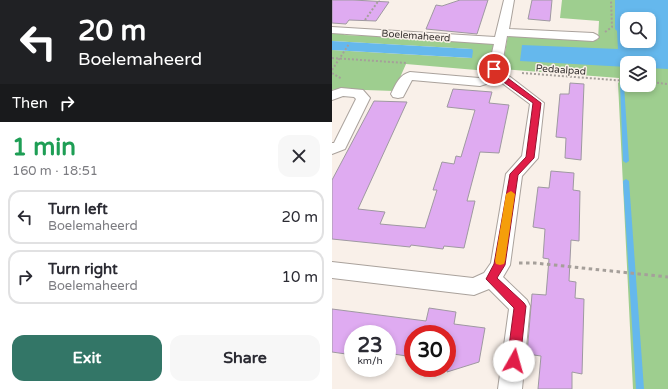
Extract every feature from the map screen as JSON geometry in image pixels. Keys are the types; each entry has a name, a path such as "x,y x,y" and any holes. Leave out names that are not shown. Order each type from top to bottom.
{"street":[{"path":"496,73 501,36 509,0"},
{"name":"Boelemaheerd","path":"332,30 501,36 593,37"},
{"path":"398,94 406,78 410,76 480,82 496,73"},
{"path":"332,270 474,287 496,270 514,174 530,158 537,103 496,73"},
{"path":"332,96 341,92 358,93 363,98 340,146 332,149"},
{"path":"496,270 520,306 510,389"}],"path":[{"path":"604,33 612,27 612,0"},
{"path":"332,70 351,40"},
{"name":"Pedaalpad","path":"496,73 620,81"},
{"path":"656,83 668,84"},
{"path":"496,270 535,263 668,277"}],"green space":[{"path":"562,0 668,0 668,389 633,389 618,83 619,78 502,69 508,35 598,40 599,21 560,18"},
{"path":"332,31 343,32 344,35 496,43 488,71 406,64 394,91 332,90 332,50 471,58 472,49 332,41"}],"water":[{"path":"615,0 668,0 668,69 656,68 656,56 620,56 620,67 520,61 522,45 618,49 617,31 615,29"},
{"path":"332,41 472,49 473,51 472,58 332,50"}],"building":[{"path":"332,0 389,2 376,21 349,20 346,24 332,23"},
{"path":"460,0 488,0 477,34 426,29 436,5 442,6"},
{"path":"532,0 552,0 550,21 528,19"},
{"path":"570,83 584,84 581,160 565,158 566,138 556,137 560,94 569,94"},
{"path":"453,89 492,92 489,103 509,105 499,153 480,152 467,201 475,201 464,248 444,246 443,249 411,245 410,247 332,239 332,180 374,101 407,102 358,209 385,212 380,224 425,228 437,190 433,190 442,162 454,164 456,156 461,157 475,110 447,107"},
{"path":"551,171 574,173 573,190 580,191 579,241 571,240 569,281 576,282 575,298 584,299 582,374 572,372 572,389 538,389 541,356 527,354 532,294 546,295 549,259 543,258 545,229 533,227 538,187 549,188"},
{"path":"429,308 456,312 454,324 485,328 479,362 456,369 456,325 404,325 404,356 396,354 396,325 344,325 344,354 332,352 332,309 426,321"}],"waterway":[{"path":"622,92 626,161"},
{"path":"626,181 640,389"}],"slow traffic":[{"path":"500,261 511,194"}],"route":[{"path":"494,69 494,71 537,103 530,158 514,174 500,265 491,279 520,306 514,361"}]}
